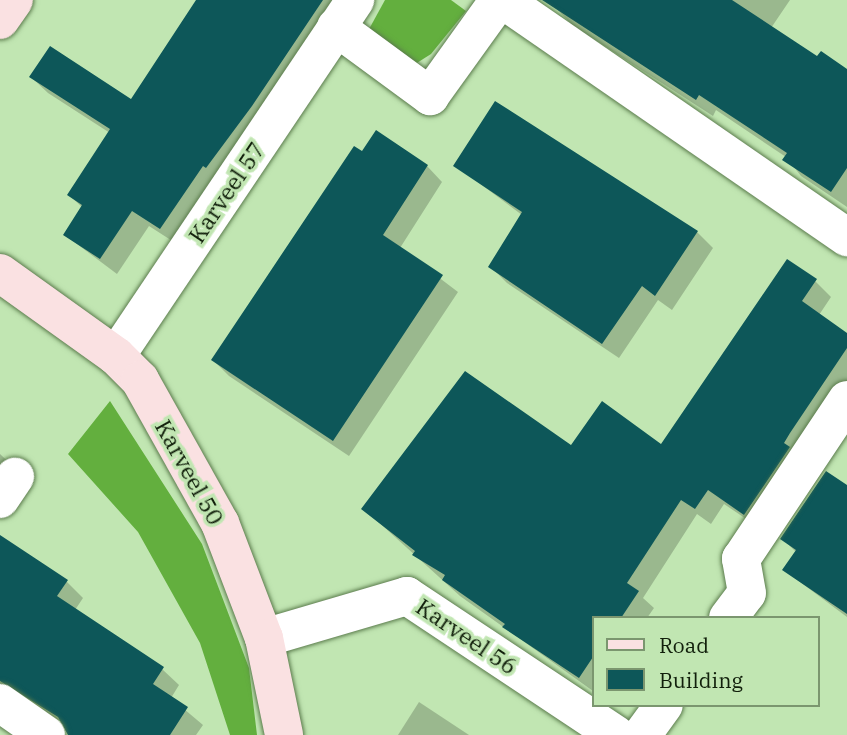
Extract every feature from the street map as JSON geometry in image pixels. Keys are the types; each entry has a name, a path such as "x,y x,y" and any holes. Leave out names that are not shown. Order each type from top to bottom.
{"street":[{"path":"0,20 14,0"},
{"name":"Karveel 57","path":"116,356 346,14 430,96 501,0 847,237"},
{"name":"Karveel 50","path":"0,273 116,356 140,380 220,523 264,638 284,735"},
{"path":"730,616 747,593 741,559 847,400"},
{"name":"Karveel 56","path":"264,638 407,596 616,735"},
{"path":"0,703 46,735"},
{"path":"642,735 663,707"}],"green space":[{"path":"385,0 451,0 466,11 431,54 409,68 368,31"},
{"path":"110,401 202,544 249,668 257,735 230,735 200,643 138,532 68,454"}],"building":[{"path":"196,0 323,0 252,106 206,168 203,166 160,229 132,211 100,259 63,235 82,205 67,195 110,129 29,77 50,46 131,99"},
{"path":"542,0 732,0 817,56 821,51 847,69 847,168 831,192 782,160 787,153 699,95 696,100"},
{"path":"495,101 698,231 655,296 642,286 602,344 488,267 522,212 453,166"},
{"path":"376,130 428,165 383,235 443,275 333,441 211,360 354,146 362,151"},
{"path":"787,259 817,279 802,301 847,333 847,348 784,443 790,447 744,515 708,490 695,509 681,500 627,583 639,591 622,616 592,616 592,658 579,678 502,627 505,624 442,580 445,575 412,555 415,551 361,509 465,371 571,445 602,401 661,444"},
{"path":"826,471 847,485 847,614 782,570 796,550 780,539"},
{"path":"0,535 68,580 57,596 164,667 153,684 188,707 170,735 68,735 58,717 0,681"}]}
